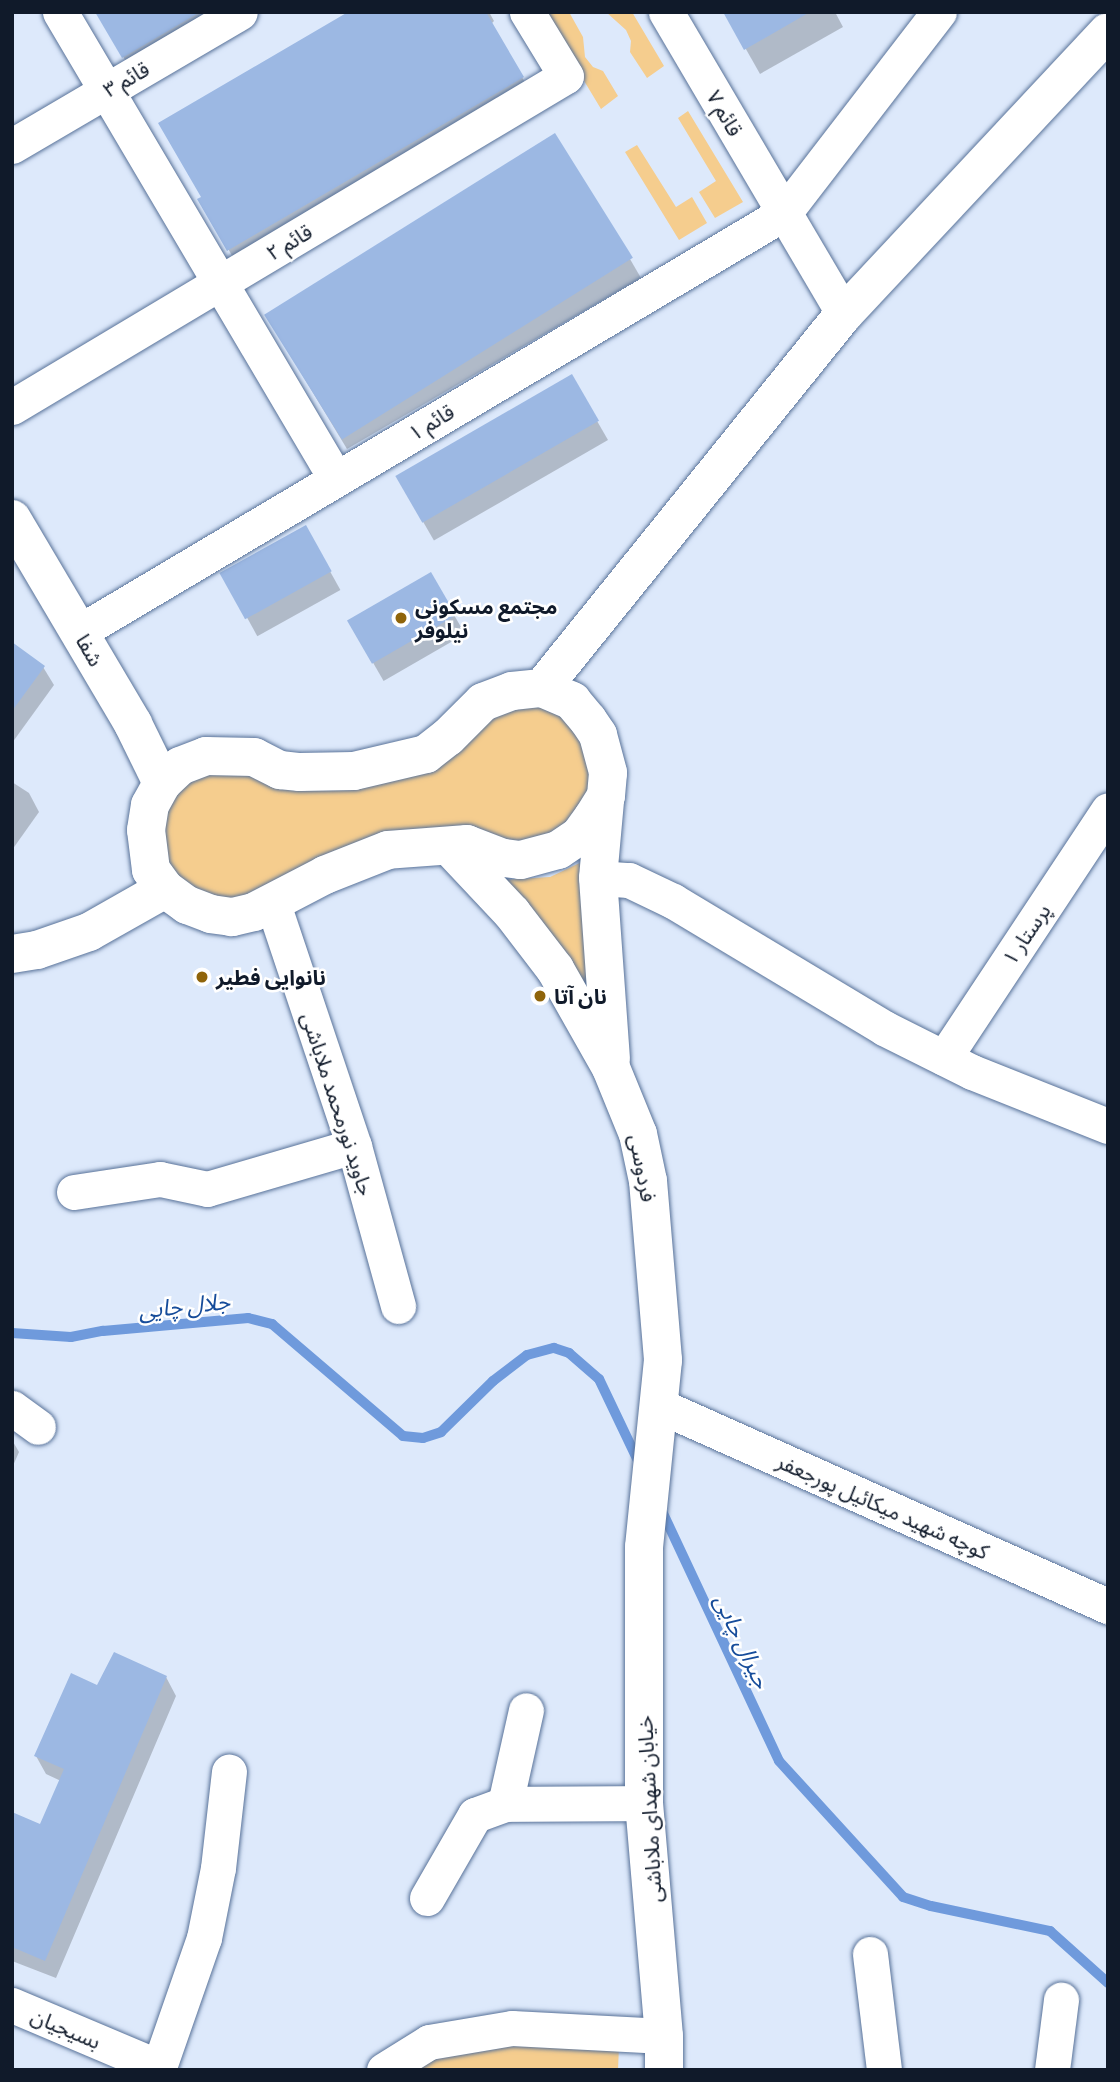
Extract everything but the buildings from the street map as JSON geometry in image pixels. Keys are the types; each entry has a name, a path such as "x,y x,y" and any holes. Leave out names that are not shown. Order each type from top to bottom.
{"street":[{"path":"60,12 336,479"},
{"name":"قائم ۳","path":"12,146 240,12"},
{"name":"قائم ۲","path":"12,407 566,76 527,12"},
{"name":"قائم ۷","path":"666,12 844,314"},
{"path":"784,213 939,12"},
{"path":"542,688 844,314 1108,32"},
{"name":"قائم ۱","path":"79,632 784,213"},
{"name":"شفا","path":"12,519 133,724 162,783"},
{"path":"606,796 579,836 546,853 520,860 503,858 467,844 388,850 325,874 254,912 222,915 187,905 164,889 152,870 146,830 150,805 162,783 180,766 206,756 254,757 280,770 354,771 426,754 448,737 482,702 512,691 542,688 572,701 598,735 608,773 606,796 598,878 611,1068"},
{"name":"پرستار ۱","path":"944,1058 1108,810"},
{"name":"فردوسی","path":"449,846 512,913 555,969 611,1068 638,1134 648,1181 663,1360 644,1547"},
{"path":"598,878 629,880 673,901 884,1028 944,1058 1108,1126"},
{"path":"12,954 37,950 89,932 164,889"},
{"name":"جاوید نورمحمد ملاباشی","path":"273,904 354,1146 398,1306"},
{"path":"74,1192 160,1179 207,1189 354,1146"},
{"name":"کوچه شهید میکائیل پورجعفر","path":"658,1405 1108,1606"},
{"name":"خیابان شهدای ملاباشی","path":"644,1547 644,1803 664,2053"},
{"path":"505,1804 526,1710"},
{"path":"158,2068 204,1938 218,1868 229,1772"},
{"path":"427,1898 475,1815 505,1804 644,1803"},
{"path":"870,1954 884,2070"},
{"path":"1052,2070 1061,2000"},
{"name":"بسیجیان","path":"12,2005 158,2068"},
{"path":"384,2070 429,2042 512,2028 664,2053"}],"shaded area":[{"path":"550,12 569,12 583,37 585,57 593,67 603,71 618,96 601,109 545,16"},
{"path":"606,12 632,12 664,66 647,78 630,52 631,41 626,30"},
{"path":"688,111 743,202 715,218 699,192 716,181 678,118"},
{"path":"637,145 676,207 692,197 707,223 679,240 625,152"},
{"path":"562,705 600,774 551,845 490,840 244,910 174,887 156,813 186,771 353,777 479,712"},
{"path":"588,859 596,1017 498,880 550,877"},
{"path":"515,2040 619,2046 618,2070 410,2070 433,2056"}],"waterway":[{"name":"جلال چایی","path":"12,1333 71,1337 103,1331 248,1318 272,1324 403,1436 423,1438 441,1432 493,1381 527,1355 554,1348 569,1353 599,1379 639,1463"},
{"name":"جیرال چایی","path":"661,1509 779,1761 903,1897 931,1906 1050,1931 1108,1983"}],"place":[{"name":"مجتمع مسکونی نیلوفر","path":"401,618"},
{"name":"نانوایی فطیر","path":"202,977"},
{"name":"نان آتا","path":"540,996"}]}
